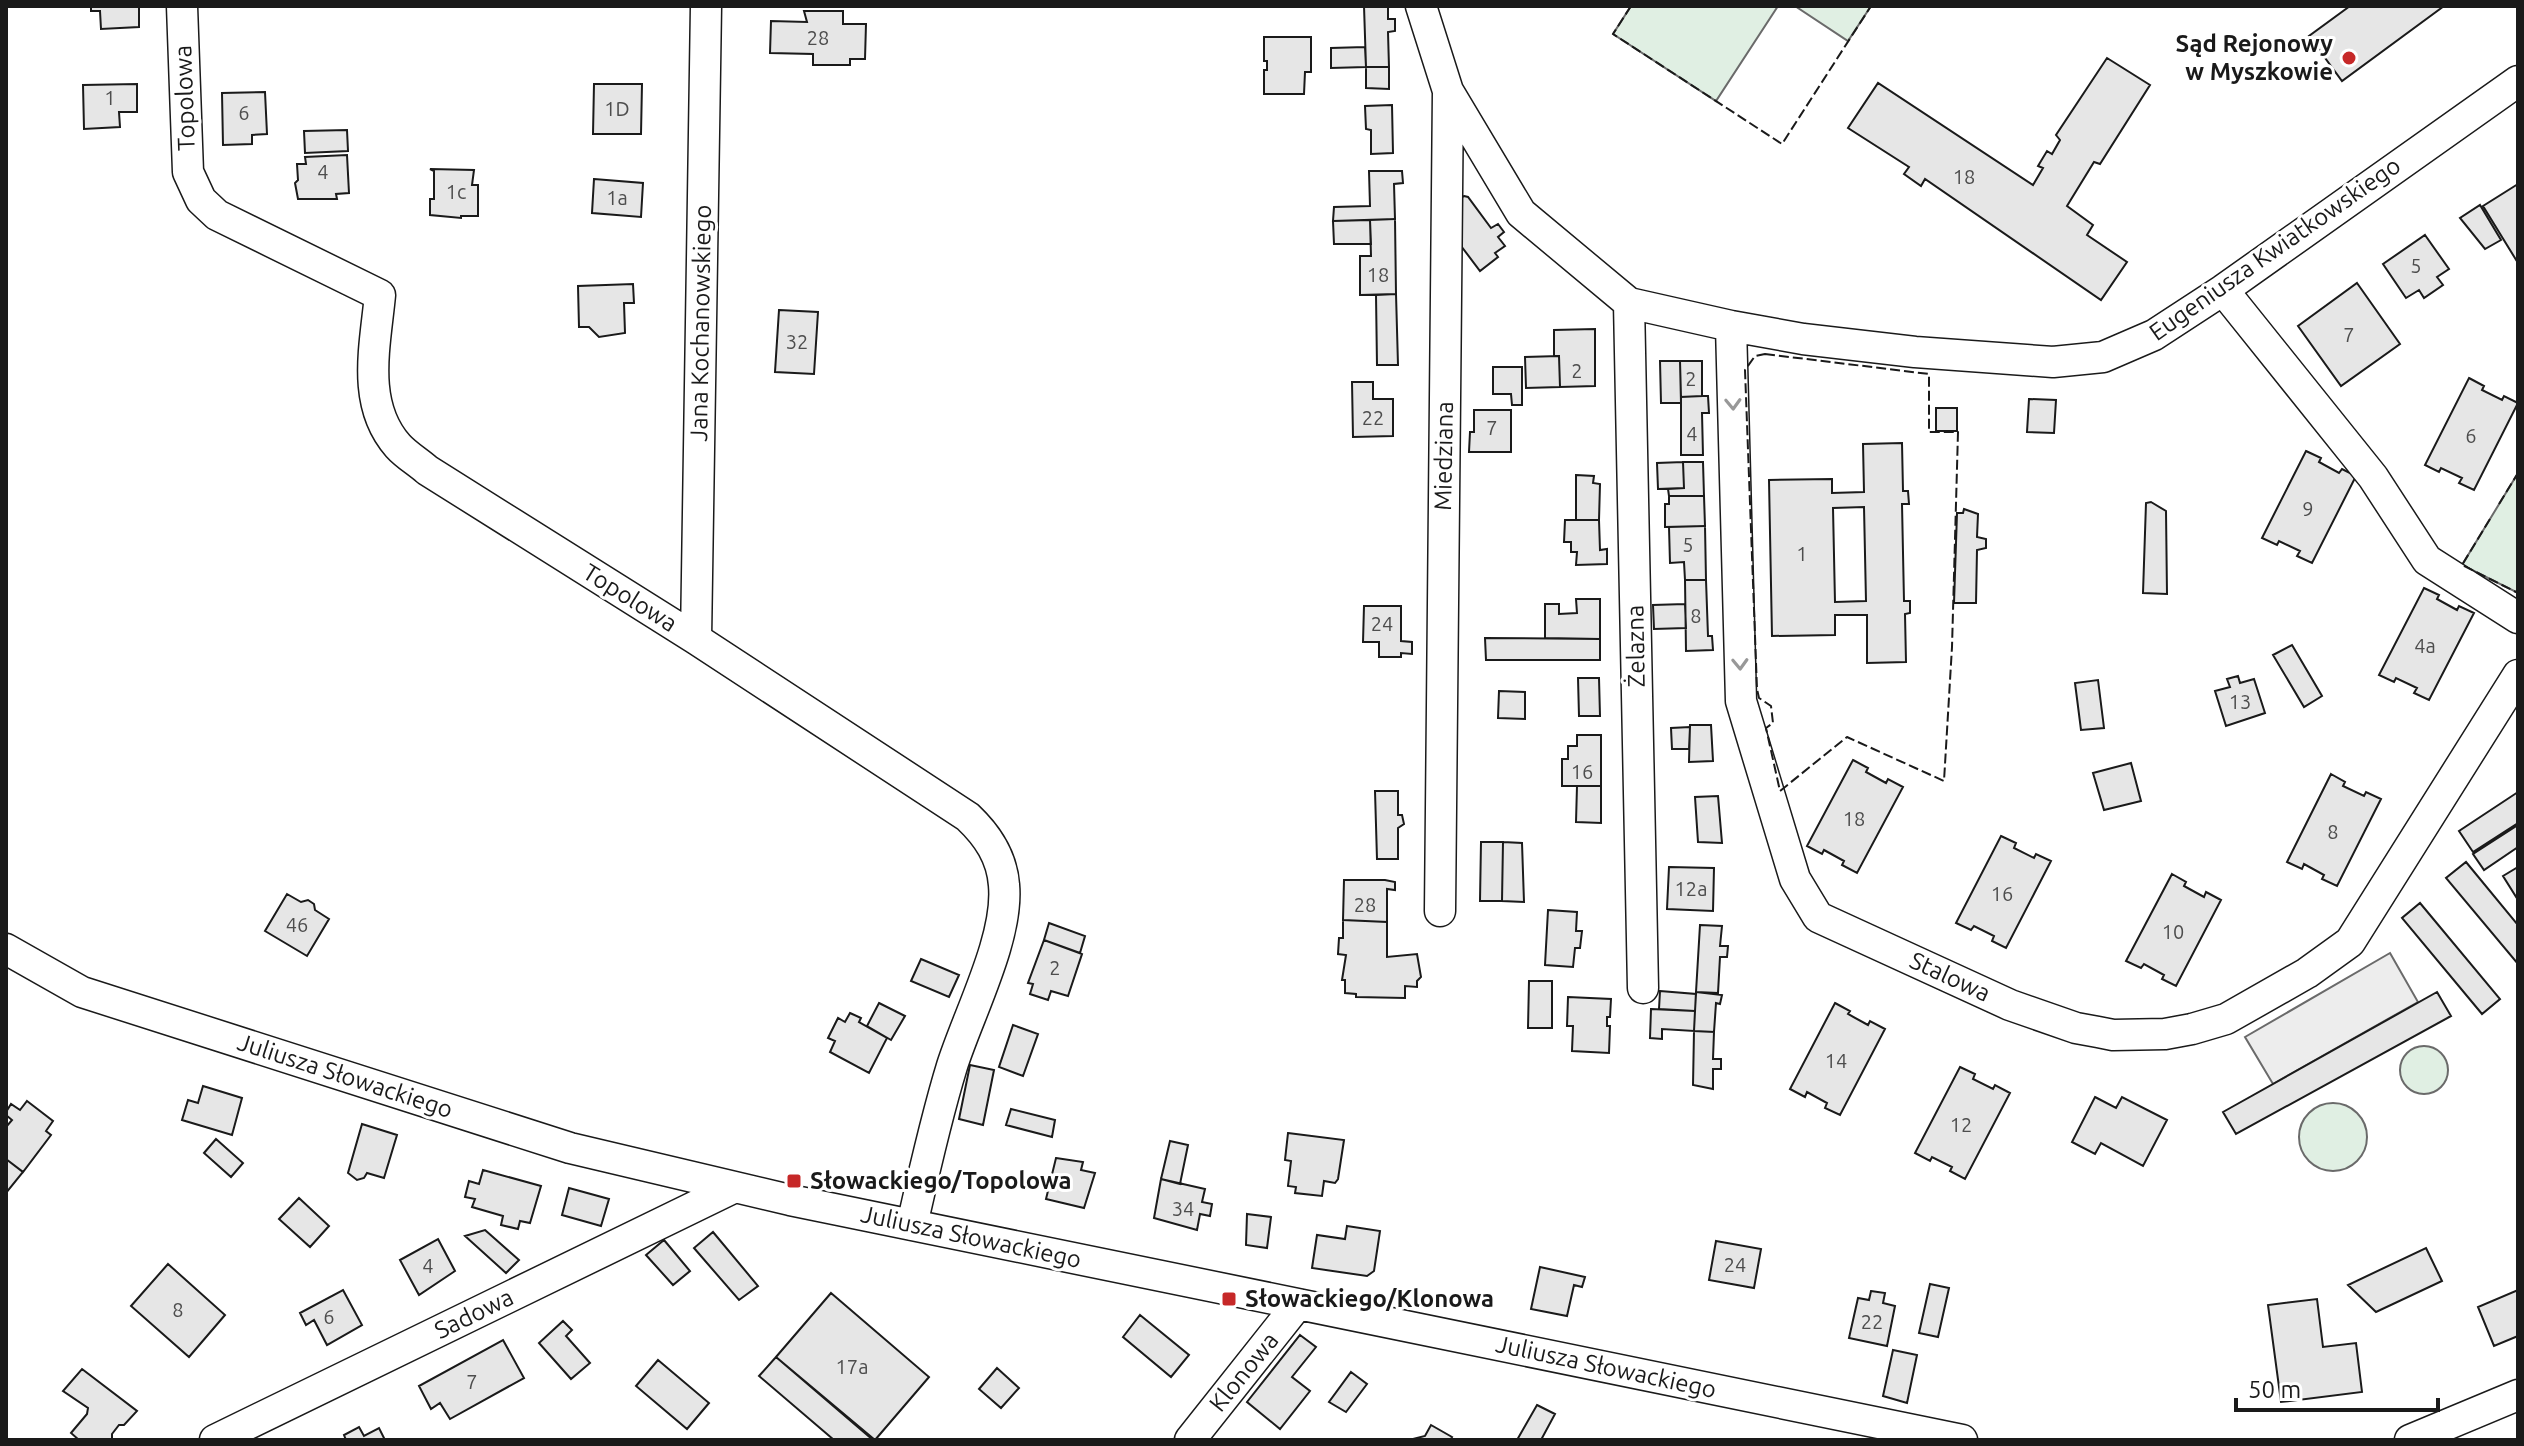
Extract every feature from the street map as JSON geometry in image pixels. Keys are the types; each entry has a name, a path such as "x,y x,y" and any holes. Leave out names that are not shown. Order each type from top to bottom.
{"street":[{"name":"Topolowa","path":"182,6 188,172 201,200 217,215 380,295 372,385 380,419 398,447 427,470 696,639 968,817 985,833 1000,865 1005,886 999,932 952,1067 912,1225"},
{"name":"Jana Kochanowskiego","path":"696,639 706,6"},
{"name":"Miedziana","path":"1421,6 1448,91 1440,911"},
{"name":"Eugeniusza Kwiatkowskiego","path":"1448,91 1521,213 1629,303 1803,339 1915,352 2053,362 2103,357 2175,322 2518,81"},
{"path":"2223,290 2373,477 2427,560 2518,618"},
{"name":"Żelazna","path":"1629,303 1643,988"},
{"name":"Stalowa","path":"1731,326 1741,701 1795,879 1818,917 2010,1005 2076,1028 2113,1035 2146,1035 2192,1029 2226,1019 2307,973 2350,942 2518,675"},
{"name":"Juliusza Słowackiego","path":"6,949 82,992 570,1148 733,1188 1962,1440"},
{"name":"Sadowa","path":"215,1440 733,1188"},
{"name":"Klonowa","path":"1190,1440 1298,1304"},
{"path":"2410,1440 2518,1395"}],"green space":[{"path":"1631,6 1778,6 1716,101 1613,34"},
{"path":"1795,6 1871,6 1848,41"},
{"path":"2518,473 2518,593 2462,565"},
{"path":"2424,1046 2441,1053 2448,1070 2441,1087 2424,1094 2407,1087 2400,1070 2407,1053"},
{"path":"2333,1103 2357,1113 2367,1137 2357,1161 2333,1171 2309,1161 2299,1137 2309,1113"}],"shaded area":[{"path":"2390,953 2418,1002 2273,1084 2245,1037"}],"building":[{"path":"91,6 139,6 139,27 101,29 100,11 91,11"},
{"path":"1364,6 1388,6 1388,19 1395,19 1395,31 1388,32 1389,67 1366,67"},
{"name":"Sąd Rejonowy w Myszkowie","path":"2350,6 2444,6 2342,81 2309,36"},
{"path":"804,11 843,11 843,24 866,24 865,59 850,59 850,65 813,65 813,54 770,53 771,21 807,22"},
{"path":"1264,37 1311,37 1311,72 1305,72 1304,94 1264,94 1267,61 1264,61"},
{"path":"1365,47 1366,67 1331,68 1331,48"},
{"path":"2107,58 2150,85 2100,164 2094,162 2067,206 2093,225 2087,235 2127,262 2101,300 1925,179 1921,186 1904,174 1909,167 1848,128 1878,83 2033,185 2043,168 2038,166 2047,151 2052,154 2060,140 2056,135"},
{"path":"1366,67 1389,67 1389,89 1366,88"},
{"path":"137,84 137,112 119,112 120,127 84,129 83,85"},
{"path":"594,84 642,84 641,134 593,134"},
{"path":"265,92 267,134 252,135 252,144 223,145 222,93"},
{"path":"1392,105 1393,153 1371,154 1371,130 1366,129 1365,106"},
{"path":"347,130 348,151 305,153 304,131"},
{"path":"347,155 349,193 336,194 337,199 298,199 295,183 298,180 297,164 306,164 305,157"},
{"path":"430,169 474,170 472,185 478,185 478,216 430,215 430,199 434,199 434,171"},
{"path":"1369,171 1402,171 1403,183 1394,184 1395,219 1333,221 1334,207 1370,206"},
{"path":"594,179 643,183 641,217 592,213"},
{"path":"2518,184 2518,263 2483,206"},
{"path":"1468,197 1491,228 1498,224 1504,232 1498,237 1505,246 1495,253 1498,257 1480,271 1452,234 1457,201"},
{"path":"2480,205 2501,240 2485,249 2460,218"},
{"path":"1395,219 1396,294 1360,295 1360,256 1371,256 1370,220"},
{"path":"1370,220 1371,244 1334,244 1333,221"},
{"path":"2425,235 2449,269 2437,277 2443,285 2424,298 2419,290 2406,298 2383,264"},
{"path":"2357,283 2400,344 2341,386 2298,326"},
{"path":"633,284 634,303 624,303 625,333 599,337 589,327 579,327 578,286"},
{"path":"1396,294 1398,365 1377,365 1376,295"},
{"path":"779,310 818,312 814,374 775,372"},
{"path":"1595,329 1595,386 1560,387 1559,356 1554,356 1554,330"},
{"path":"1559,356 1560,387 1526,388 1525,357"},
{"path":"1660,361 1680,361 1681,403 1661,403"},
{"path":"1680,361 1702,361 1702,396 1681,397"},
{"path":"1493,367 1522,367 1522,405 1512,405 1511,394 1493,394"},
{"path":"2469,378 2484,386 2482,390 2502,400 2504,396 2518,403 2474,490 2459,483 2462,478 2441,468 2439,472 2425,465"},
{"path":"1352,382 1373,382 1373,399 1393,399 1393,436 1353,437"},
{"path":"1708,396 1709,413 1702,413 1703,455 1681,455 1681,397"},
{"path":"2029,399 2056,400 2054,433 2027,432"},
{"path":"1936,408 1957,408 1957,431 1936,431"},
{"path":"1474,410 1511,410 1511,452 1469,452 1470,432 1474,432"},
{"path":"1902,443 1903,491 1908,491 1909,504 1902,504 1904,601 1910,601 1910,613 1905,614 1906,662 1867,663 1867,615 1835,615 1835,635 1772,636 1769,480 1832,479 1832,493 1864,492 1863,444","holes":["1864,507 1866,601 1835,602 1833,508"]},
{"path":"2306,451 2321,458 2319,462 2339,473 2342,469 2356,476 2312,563 2297,556 2300,551 2279,541 2277,545 2262,538"},
{"path":"1683,462 1703,462 1704,496 1669,496 1668,489 1684,488"},
{"path":"1683,462 1684,488 1658,489 1657,463"},
{"path":"1576,475 1594,476 1593,483 1600,484 1599,520 1576,520"},
{"path":"1669,496 1704,496 1705,526 1665,527 1665,504 1669,504"},
{"path":"2151,502 2166,511 2167,594 2143,593 2146,503"},
{"path":"1964,509 1978,514 1977,537 1986,539 1986,548 1977,550 1976,603 1954,603 1957,513 1963,513"},
{"path":"1565,520 1599,520 1600,550 1607,549 1607,564 1576,565 1577,552 1571,552 1571,542 1564,542"},
{"path":"1705,526 1706,580 1685,580 1684,562 1670,563 1669,527"},
{"path":"1685,580 1706,580 1708,636 1712,636 1713,650 1686,651"},
{"path":"2424,588 2439,595 2437,599 2457,610 2459,606 2474,613 2429,700 2414,693 2417,688 2396,678 2394,682 2379,675"},
{"path":"1576,599 1600,599 1600,639 1545,638 1545,604 1559,604 1559,614 1577,613"},
{"path":"1685,604 1686,628 1654,629 1653,605"},
{"path":"1364,606 1401,606 1401,641 1412,642 1412,654 1379,657 1379,642 1363,642"},
{"path":"1485,638 1600,639 1600,660 1486,660"},
{"path":"2292,645 2322,696 2304,707 2273,655"},
{"path":"2238,676 2240,683 2254,679 2265,713 2226,726 2215,691 2230,687 2227,679"},
{"path":"1578,678 1599,678 1600,716 1579,716"},
{"path":"2098,680 2104,728 2081,730 2075,683"},
{"path":"1499,691 1525,692 1525,719 1498,718"},
{"path":"1690,725 1711,725 1713,761 1689,762"},
{"path":"1690,727 1689,749 1672,749 1671,728"},
{"path":"1577,735 1601,735 1601,786 1562,786 1562,759 1568,759 1568,746 1577,746"},
{"path":"1853,760 1868,768 1866,772 1886,783 1888,779 1903,787 1857,873 1842,865 1844,861 1824,850 1822,854 1807,846"},
{"path":"2131,763 2141,801 2104,810 2093,773"},
{"path":"2331,774 2345,782 2343,786 2364,796 2366,792 2381,799 2337,886 2322,879 2324,875 2304,864 2302,869 2287,862"},
{"path":"1577,786 1601,786 1601,823 1576,822"},
{"path":"1375,791 1398,791 1398,815 1402,815 1404,824 1398,828 1398,859 1377,859"},
{"path":"2518,792 2518,823 2473,852 2459,831"},
{"path":"1718,796 1722,843 1698,842 1695,797"},
{"path":"2518,825 2518,847 2484,870 2473,854"},
{"path":"2001,836 2016,843 2014,848 2034,858 2036,854 2051,861 2006,948 1992,941 1994,936 1974,926 1971,930 1956,923"},
{"path":"1481,842 1503,842 1502,901 1480,901"},
{"path":"1503,842 1522,843 1524,902 1502,901"},
{"path":"2466,862 2518,925 2518,964 2446,878"},
{"path":"1669,867 1714,868 1713,911 1667,909"},
{"path":"2518,867 2518,900 2503,876"},
{"path":"2172,874 2186,882 2184,886 2204,897 2206,892 2221,900 2176,986 2144,964 2141,968 2126,961"},
{"path":"1344,880 1395,882 1395,890 1387,889 1387,922 1343,920"},
{"path":"287,894 301,902 308,900 314,904 315,910 329,919 307,956 265,931"},
{"path":"2420,903 2500,999 2482,1014 2402,918"},
{"path":"1548,910 1577,912 1576,931 1582,931 1580,948 1575,948 1573,967 1545,965"},
{"path":"1343,920 1387,922 1387,957 1417,954 1421,977 1417,987 1405,986 1405,998 1356,997 1356,994 1345,993 1345,980 1342,980 1346,955 1338,954 1339,938 1343,938"},
{"path":"1049,923 1085,936 1080,953 1044,940"},
{"path":"1700,925 1722,926 1720,946 1728,946 1727,957 1720,957 1718,993 1696,992"},
{"path":"1044,940 1082,954 1068,996 1051,991 1048,1000 1030,994 1033,984 1028,983"},
{"path":"921,959 959,975 949,997 911,981"},
{"path":"1529,981 1552,981 1552,1028 1528,1028"},
{"path":"1660,991 1696,994 1695,1011 1659,1009"},
{"path":"1696,992 1722,995 1720,1004 1716,1003 1714,1032 1694,1031"},
{"path":"2437,992 2451,1016 2236,1134 2223,1112"},
{"path":"1568,997 1611,999 1610,1017 1607,1017 1607,1026 1610,1026 1609,1053 1572,1051 1573,1026 1567,1026"},
{"path":"879,1003 905,1016 891,1040 867,1026"},
{"path":"1835,1003 1868,1025 1870,1021 1885,1029 1840,1115 1825,1108 1827,1103 1807,1092 1805,1097 1790,1089"},
{"path":"1651,1009 1695,1011 1694,1031 1662,1029 1662,1039 1650,1038"},
{"path":"850,1013 861,1018 859,1022 887,1038 869,1073 830,1052 835,1041 828,1038 838,1018 845,1022"},
{"path":"1013,1025 1038,1034 1023,1076 999,1067"},
{"path":"1694,1031 1714,1032 1713,1059 1721,1059 1721,1069 1713,1069 1713,1089 1693,1085"},
{"path":"970,1065 994,1070 983,1125 959,1119"},
{"path":"1960,1067 1975,1074 1973,1079 2010,1093 1965,1179 1950,1171 1952,1167 1915,1153"},
{"path":"203,1086 242,1098 232,1135 182,1120 188,1100 198,1103"},
{"path":"2095,1097 2116,1108 2122,1097 2167,1120 2143,1166 2101,1143 2095,1154 2072,1142"},
{"path":"27,1101 53,1121 46,1131 51,1135 23,1172 6,1159 6,1127 12,1120 6,1112 11,1104 20,1110"},
{"path":"1011,1109 1055,1120 1052,1137 1006,1125"},
{"path":"362,1124 397,1135 384,1178 367,1173 357,1180 348,1173"},
{"path":"1288,1133 1344,1140 1338,1179 1335,1183 1324,1181 1322,1196 1295,1193 1296,1187 1288,1186 1291,1161 1285,1160"},
{"path":"216,1139 243,1163 231,1177 204,1153"},
{"path":"1170,1141 1188,1145 1180,1184 1161,1179"},
{"path":"1056,1158 1083,1162 1081,1170 1095,1173 1084,1208 1046,1199"},
{"path":"6,1159 23,1172 6,1193"},
{"path":"483,1170 541,1186 530,1223 520,1221 518,1229 501,1225 503,1216 472,1207 475,1199 465,1197 469,1181 479,1184"},
{"path":"1161,1179 1205,1189 1202,1202 1212,1204 1210,1216 1200,1214 1197,1230 1154,1218"},
{"path":"569,1188 609,1199 601,1226 562,1215"},
{"path":"299,1198 329,1226 310,1247 279,1219"},
{"path":"1247,1214 1271,1217 1267,1248 1246,1245"},
{"path":"1347,1226 1380,1231 1374,1271 1367,1276 1312,1268 1317,1235 1345,1239"},
{"path":"485,1230 519,1260 506,1273 465,1236"},
{"path":"713,1232 758,1286 739,1300 694,1248"},
{"path":"438,1239 455,1271 419,1295 400,1260"},
{"path":"664,1240 690,1271 673,1285 646,1255"},
{"path":"1716,1241 1761,1249 1754,1288 1709,1280"},
{"path":"2426,1248 2442,1281 2376,1312 2348,1285"},
{"path":"168,1264 225,1315 189,1357 131,1306"},
{"path":"1540,1267 1585,1277 1582,1287 1574,1285 1567,1316 1531,1309"},
{"path":"1930,1284 1949,1288 1938,1337 1919,1333"},
{"path":"343,1290 362,1325 327,1345 314,1320 306,1325 300,1313"},
{"path":"2518,1290 2518,1336 2494,1346 2478,1307"},
{"path":"1871,1291 1885,1293 1883,1303 1895,1306 1887,1346 1849,1338 1858,1298 1869,1300"},
{"path":"831,1293 929,1377 875,1440 776,1357"},
{"path":"2317,1299 2323,1347 2356,1343 2362,1392 2281,1402 2268,1305"},
{"path":"1140,1315 1189,1355 1171,1377 1123,1337"},
{"path":"563,1321 572,1330 566,1336 590,1363 571,1379 539,1343"},
{"path":"1300,1335 1316,1347 1292,1377 1310,1391 1280,1429 1247,1402"},
{"path":"503,1340 524,1378 450,1419 440,1403 431,1409 419,1386"},
{"path":"1893,1350 1917,1355 1907,1403 1883,1396"},
{"path":"776,1357 873,1440 834,1440 759,1376"},
{"path":"658,1360 709,1403 687,1429 636,1386"},
{"path":"997,1368 1019,1388 1001,1408 979,1389"},
{"path":"82,1369 137,1411 124,1425 119,1425 112,1434 112,1440 79,1440 71,1433 87,1414 88,1408 63,1391"},
{"path":"1351,1372 1367,1384 1346,1412 1329,1402"},
{"path":"1537,1405 1555,1414 1541,1440 1517,1440"},
{"path":"1431,1425 1452,1437 1450,1440 1409,1440 1425,1436"},
{"path":"359,1427 364,1436 379,1428 385,1440 346,1440 344,1435"}],"fence":[{"path":"1631,6 1613,34 1782,144 1871,6"},
{"path":"1765,354 1929,374 1929,432 1958,432 1952,647 1944,781 1847,737 1780,791 1766,728 1773,723 1771,706 1759,698 1757,689 1745,370 1755,356 1765,354"},
{"path":"2499,504 2518,473"},
{"path":"2490,519 2462,565 2518,593"}],"place":[{"name":"Sąd Rejonowy w Myszkowie","path":"2349,58"},
{"name":"Słowackiego/Topolowa","path":"794,1181"},
{"name":"Słowackiego/Klonowa","path":"1229,1299"}]}
